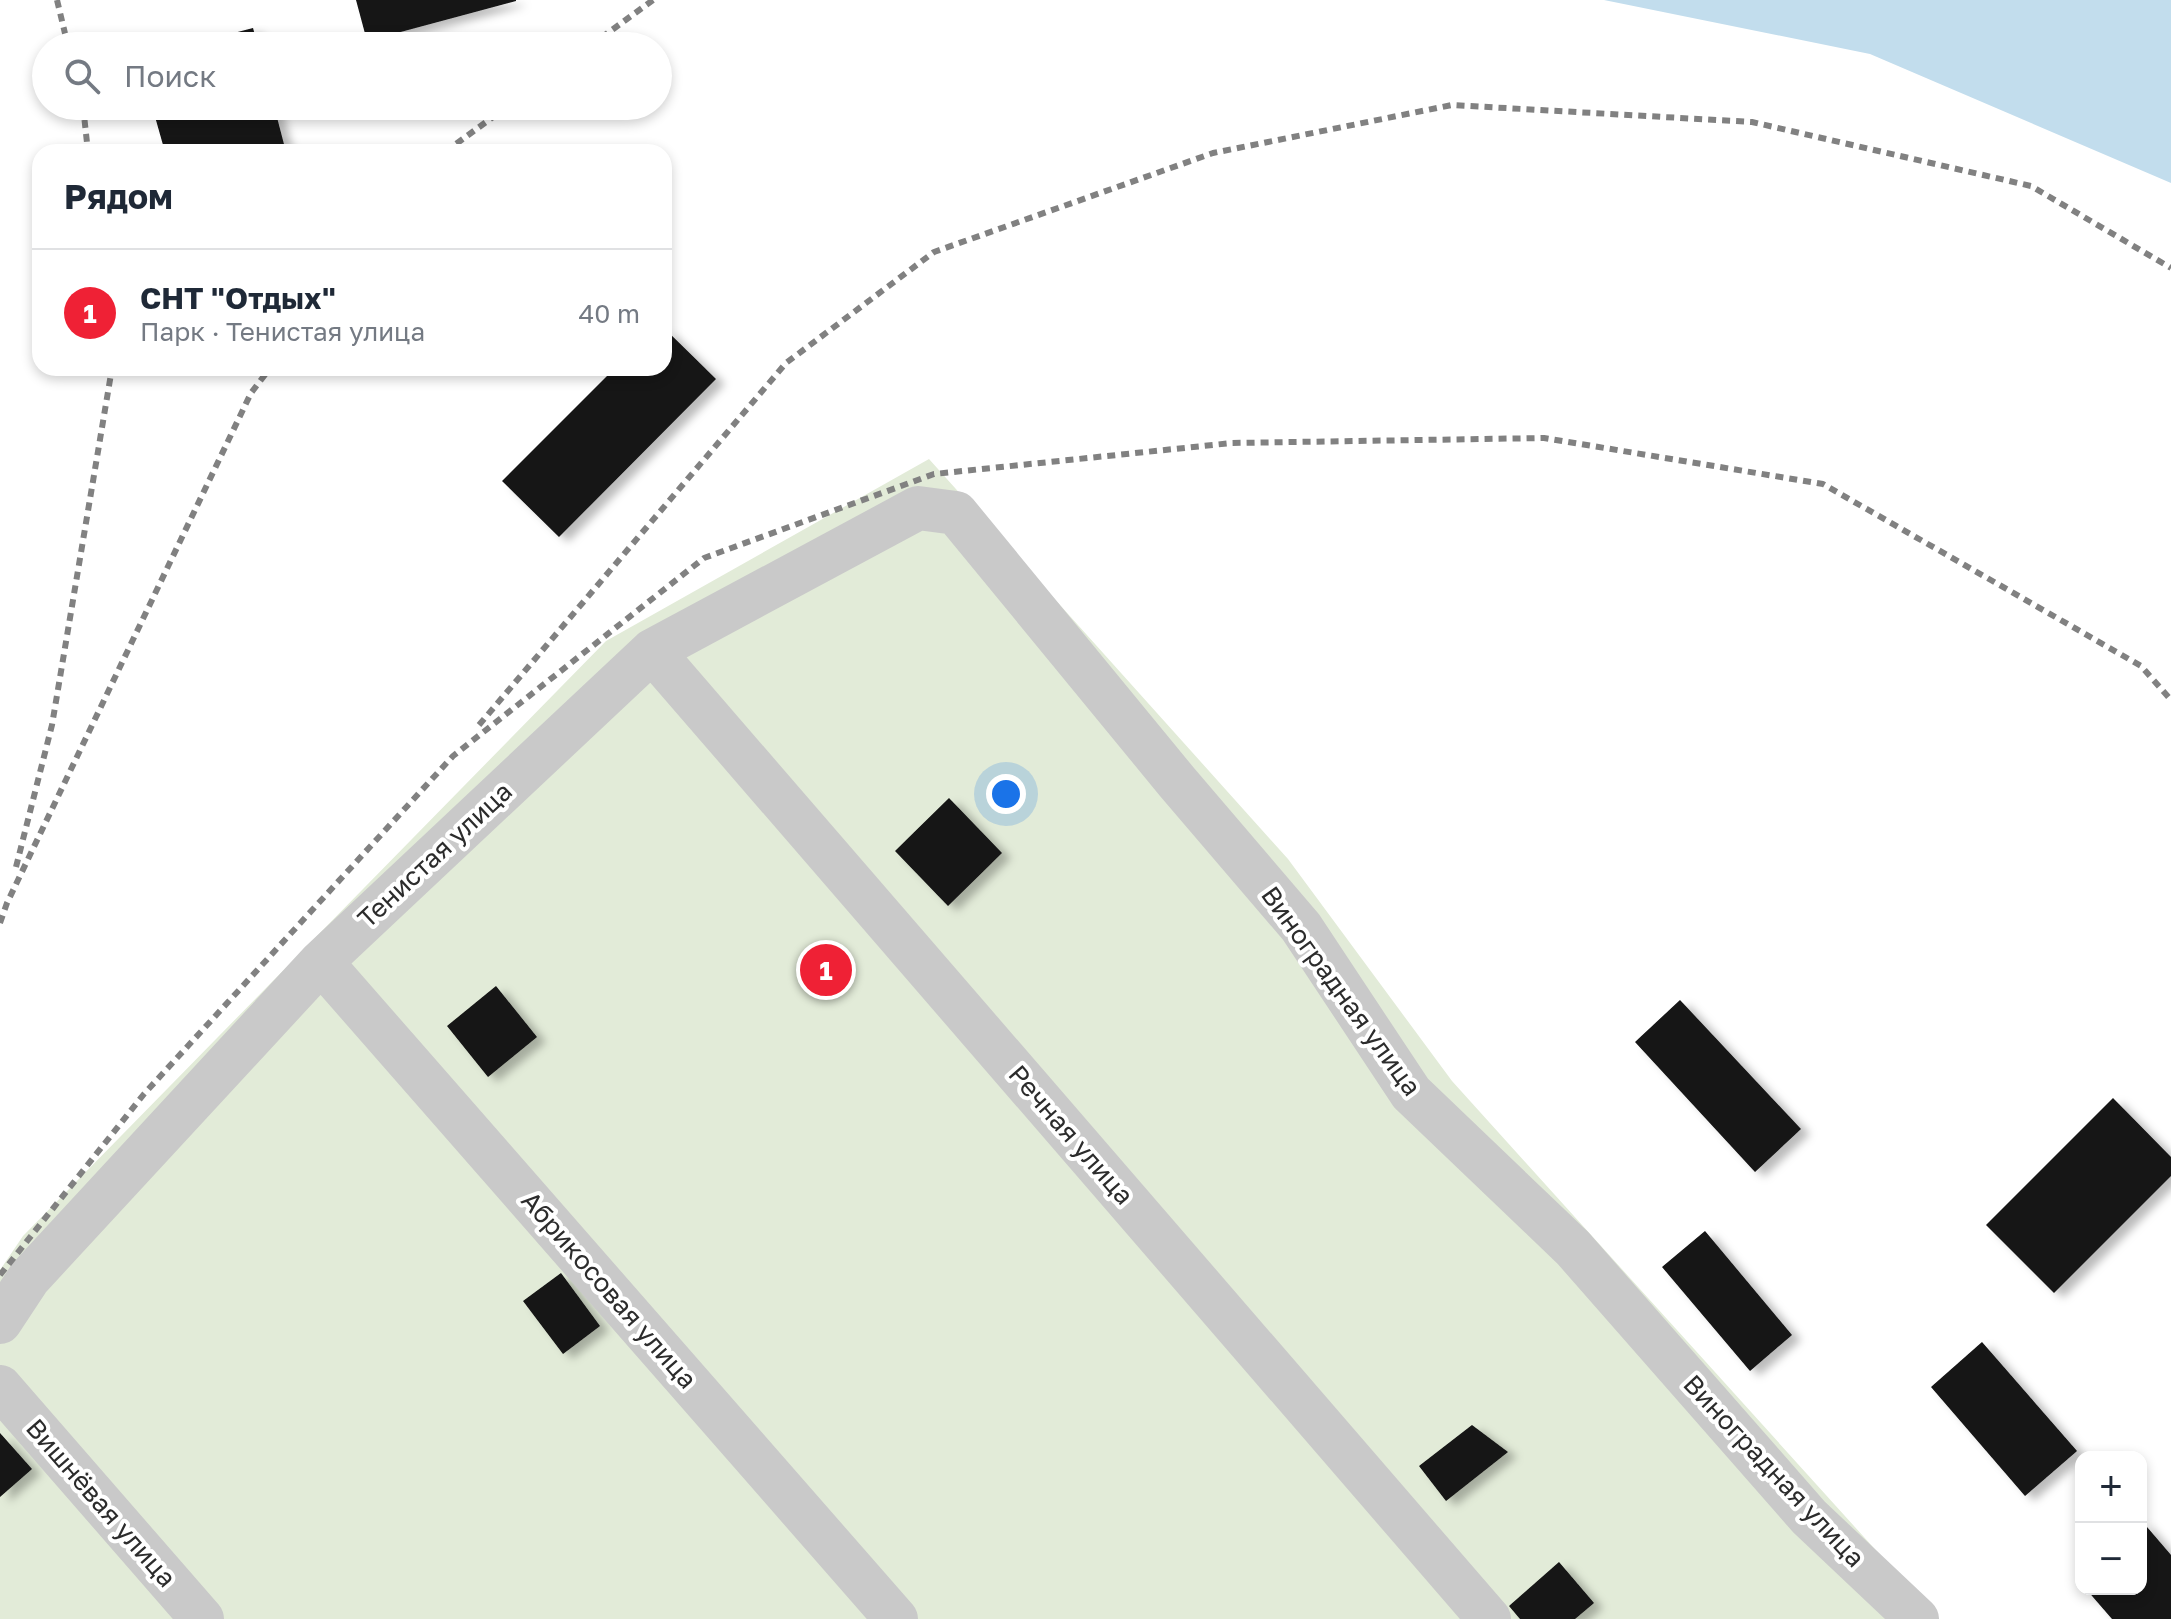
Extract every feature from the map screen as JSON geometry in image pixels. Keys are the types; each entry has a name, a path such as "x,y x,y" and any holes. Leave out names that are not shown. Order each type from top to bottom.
{"street":[{"name":"Тенистая улица","path":"0,1322 29,1278 321,962 652,651 918,508 956,513"},
{"name":"Виноградная улица","path":"956,513 1177,782 1301,927 1411,1093 1573,1248 1809,1517 1917,1619"},
{"name":"Речная улица","path":"652,651 1489,1619"},
{"name":"Абрикосовая улица","path":"321,962 896,1619"},
{"name":"Вишнёвая улица","path":"0,1387 202,1619"}],"green space":[{"path":"929,459 1288,859 1452,1081 1938,1619 0,1619 0,1270 23,1236 606,641"}],"water":[{"path":"1604,0 2171,0 2171,183 1870,54"}],"building":[{"path":"356,0 516,0 401,32 365,32"},
{"path":"156,120 278,120 284,144 163,144"},
{"path":"672,336 716,379 559,537 502,481 607,376 672,376"},
{"path":"949,798 1002,853 948,906 895,851"},
{"path":"496,986 537,1037 488,1077 447,1026"},
{"path":"1680,1000 1801,1129 1755,1172 1635,1042"},
{"path":"2113,1098 2171,1157 2171,1176 2054,1293 1986,1225"},
{"path":"1705,1231 1792,1335 1750,1371 1662,1267"},
{"path":"561,1273 600,1326 563,1354 523,1301"},
{"path":"1982,1342 2077,1451 2025,1496 1931,1387"},
{"path":"1472,1425 1508,1452 1446,1501 1419,1466"},
{"path":"0,1433 32,1469 0,1497"},
{"path":"2147,1527 2171,1555 2171,1619 2112,1619 2091,1595 2147,1595"},
{"path":"1559,1562 1594,1603 1575,1619 1520,1619 1509,1606"}],"railway":[{"path":"57,0 65,32"},
{"path":"609,32 653,0"},
{"path":"479,725 786,363 934,252 1213,153 1452,105 1752,122 2031,186 2171,268"},
{"path":"85,120 87,144"},
{"path":"456,144 489,120"},
{"path":"16,867 52,725 111,376"},
{"path":"0,923 251,393 264,376"},
{"path":"0,1275 144,1094 453,756 704,558 934,474 1232,443 1544,438 1823,484 2141,666 2171,700"}],"place":[{"name":"СНТ \"Отдых\"","path":"826,970"}]}
